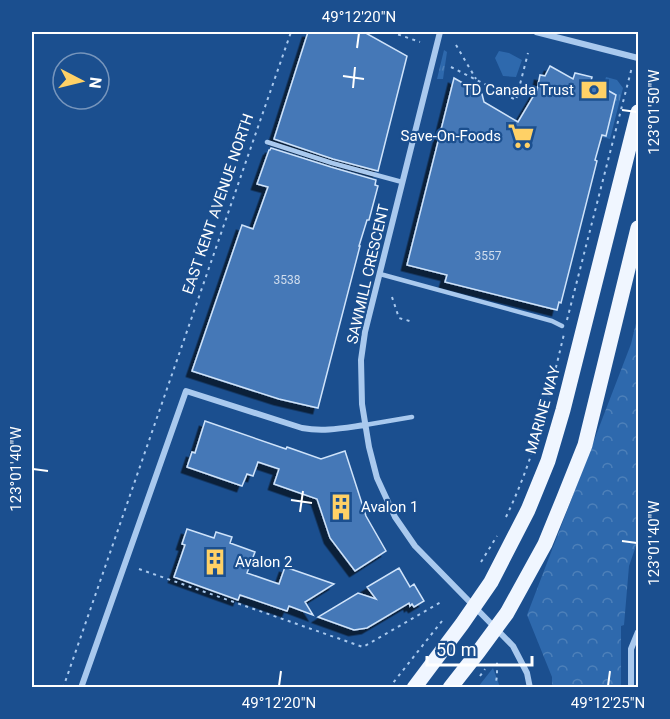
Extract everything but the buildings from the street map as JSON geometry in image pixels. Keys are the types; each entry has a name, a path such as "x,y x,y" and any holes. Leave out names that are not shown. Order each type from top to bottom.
{"main road":[{"name":"MARINE WAY","path":"414,687 490,582 528,510 548,461 639,112"},
{"path":"450,687 507,613 545,544 585,445 639,228"}],"street":[{"name":"SAWMILL CRESCENT","path":"440,32 365,332 361,360 362,404 377,478 395,517 415,546 513,646 527,673 530,687"},
{"path":"536,32 639,58"},
{"path":"81,687 186,391 316,431 365,425"},
{"path":"631,687 631,649 639,632"}],"lane":[{"path":"267,142 402,182"},
{"path":"380,274 552,321 562,326"},
{"path":"365,425 412,417"}],"path":[{"name":"EAST KENT AVENUE NORTH","path":"63,687 291,32"},
{"path":"391,32 420,42"},
{"path":"456,45 477,80"},
{"path":"451,67 516,100 528,53"},
{"path":"626,89 632,69"},
{"path":"392,297 399,318 413,322"},
{"path":"139,569 363,647 441,602"},
{"path":"389,687 442,621"},
{"path":"495,687 497,661"}],"green space":[{"path":"444,50 447,52 443,79 437,79"},
{"path":"499,51 522,60 516,77 503,76 495,58"},
{"path":"606,77 617,80 623,88 610,139 602,137 603,88"},
{"path":"638,315 638,540 629,566 624,625 621,626 621,687 552,687 552,677 527,615 631,344"},
{"path":"493,668 500,687 478,687"}],"place":[{"name":"TD Canada Trust","path":"594,90"},
{"name":"Save-On-Foods","path":"521,136"},
{"name":"Avalon 1","path":"341,507"},
{"name":"Avalon 2","path":"215,562"}]}
